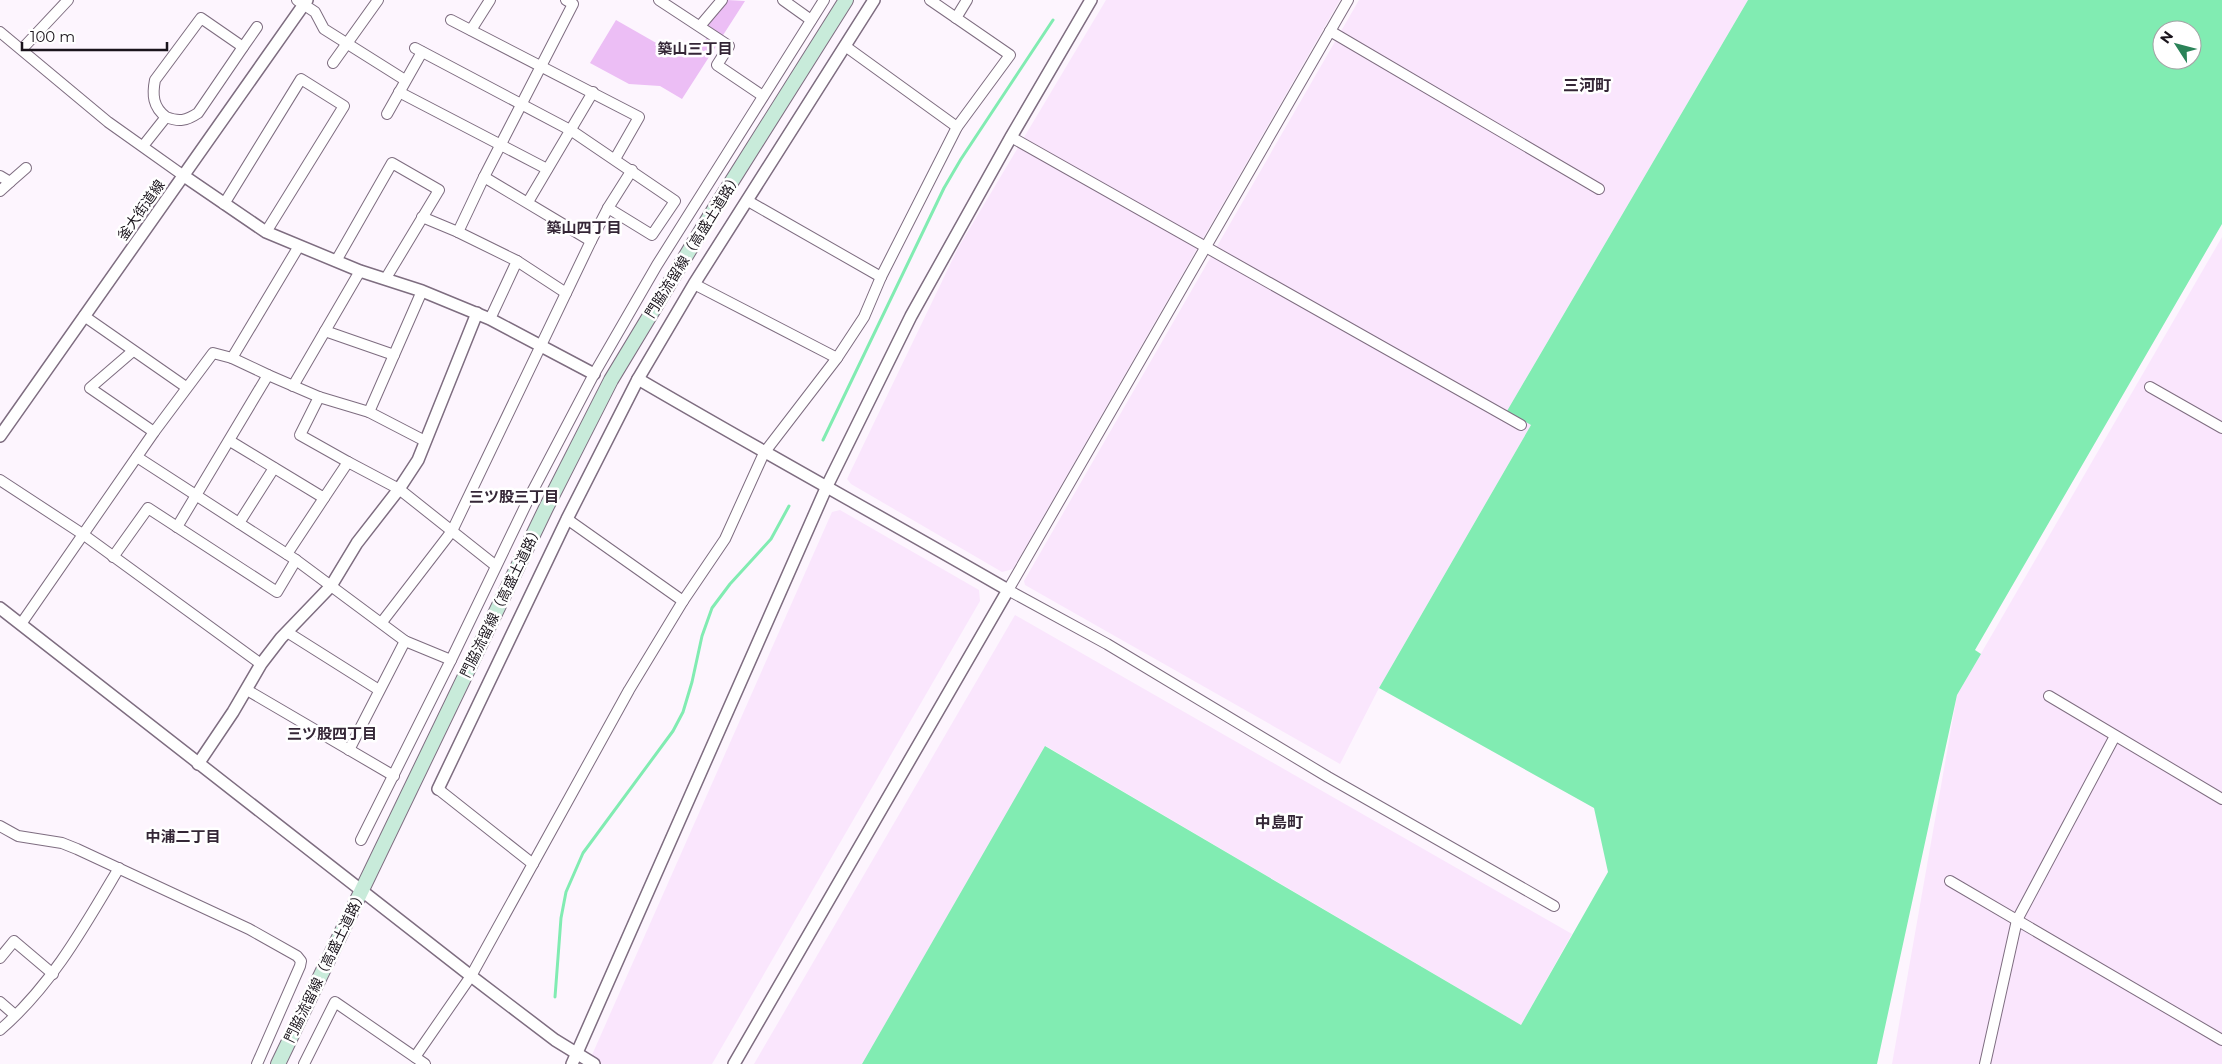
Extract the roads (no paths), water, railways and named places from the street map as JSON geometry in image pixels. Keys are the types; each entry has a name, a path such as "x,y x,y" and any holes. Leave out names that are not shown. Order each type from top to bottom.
{"main road":[{"name":"門脇流留線（高盛土道路）","path":"278,1064 550,499 611,380 710,216 846,0"}],"street":[{"path":"22,49 68,0"},
{"path":"333,63 378,0"},
{"path":"471,30 490,0"},
{"path":"458,232 484,177 573,4 566,0"},
{"path":"659,0 730,46 717,65 763,96"},
{"path":"700,26 722,0"},
{"path":"783,0 811,20"},
{"path":"361,840 532,492 594,374 657,265 824,0"},
{"path":"533,864 438,789 567,519 638,378 694,284 874,0"},
{"path":"415,1057 471,976 629,690 683,601 725,540 764,453 836,358 864,317 881,277 957,128 1010,56 930,0"},
{"path":"956,18 967,0"},
{"path":"734,1064 1348,0"},
{"path":"302,2 315,12 324,29 405,80"},
{"name":"釜大街道線","path":"0,436 184,176 302,2"},
{"path":"574,1059 827,486 911,316 1086,2"},
{"path":"243,47 201,18 155,80 152,92 158,111 166,117 179,121 188,120 198,113 257,27"},
{"path":"451,20 639,117 614,159"},
{"path":"1330,31 1599,189"},
{"path":"0,32 108,122 266,232 360,271 386,278 477,313 542,345 594,374"},
{"path":"845,46 957,128"},
{"path":"387,114 418,50 572,131 675,201 652,236 608,208"},
{"path":"224,204 301,79 344,106 266,232"},
{"path":"398,92 547,169"},
{"path":"528,202 572,131 593,92"},
{"path":"143,146 166,117"},
{"path":"1011,137 1521,425"},
{"path":"336,261 392,163 439,190 386,278"},
{"path":"0,191 26,168"},
{"path":"382,622 452,531 590,241 632,170"},
{"path":"0,176 10,182"},
{"path":"484,177 590,241"},
{"path":"748,201 881,277"},
{"path":"422,217 458,232 517,261 566,293"},
{"path":"232,358 299,246"},
{"path":"490,319 517,261"},
{"path":"293,386 360,271"},
{"path":"694,284 836,358"},
{"path":"369,412 422,291"},
{"path":"198,764 247,690 261,664 287,632 331,586 357,543 399,489 418,460 477,313"},
{"path":"84,316 186,387"},
{"path":"325,332 394,354"},
{"path":"133,351 90,388 154,432"},
{"path":"21,624 84,536 154,432 213,353 232,358 320,397 369,412 425,441"},
{"path":"177,527 268,375"},
{"path":"638,378 764,453 827,486 1008,590 1116,649 1328,776 1554,906"},
{"path":"2150,386 2222,428"},
{"path":"320,397 300,435 399,489 496,566"},
{"path":"230,441 324,498"},
{"path":"137,457 296,560 382,622 405,641 451,660"},
{"path":"287,554 348,462"},
{"path":"240,523 274,468"},
{"path":"0,480 84,536 261,664"},
{"path":"113,557 148,508 277,592 296,560"},
{"path":"567,519 683,601"},
{"path":"0,608 555,1040 574,1059 594,1064"},
{"path":"287,632 379,690"},
{"path":"349,750 405,641"},
{"path":"247,690 394,776"},
{"path":"2049,696 2222,799"},
{"path":"1985,1064 2017,920 2115,736"},
{"path":"0,826 18,836 62,843 249,929 298,956 301,960 300,966 257,1064"},
{"path":"0,1030 53,974 71,950 119,868"},
{"path":"1950,881 2222,1040"},
{"path":"0,958 14,941 53,974"},
{"path":"0,1002 15,1015"},
{"path":"304,1064 335,1002 425,1064"}],"waterway":[{"path":"823,440 944,188 961,159 1053,20"},
{"path":"555,997 561,918 566,892 583,853 673,731 683,712 702,636 712,608 730,584 771,539 789,506"}],"district":[{"name":"築山三丁目","path":"695,49"},
{"name":"三河町","path":"1587,85"},
{"name":"築山四丁目","path":"584,228"},
{"name":"三ツ股三丁目","path":"514,497"},
{"name":"三ツ股四丁目","path":"332,734"},
{"name":"中島町","path":"1279,822"},
{"name":"中浦二丁目","path":"183,837"}]}
